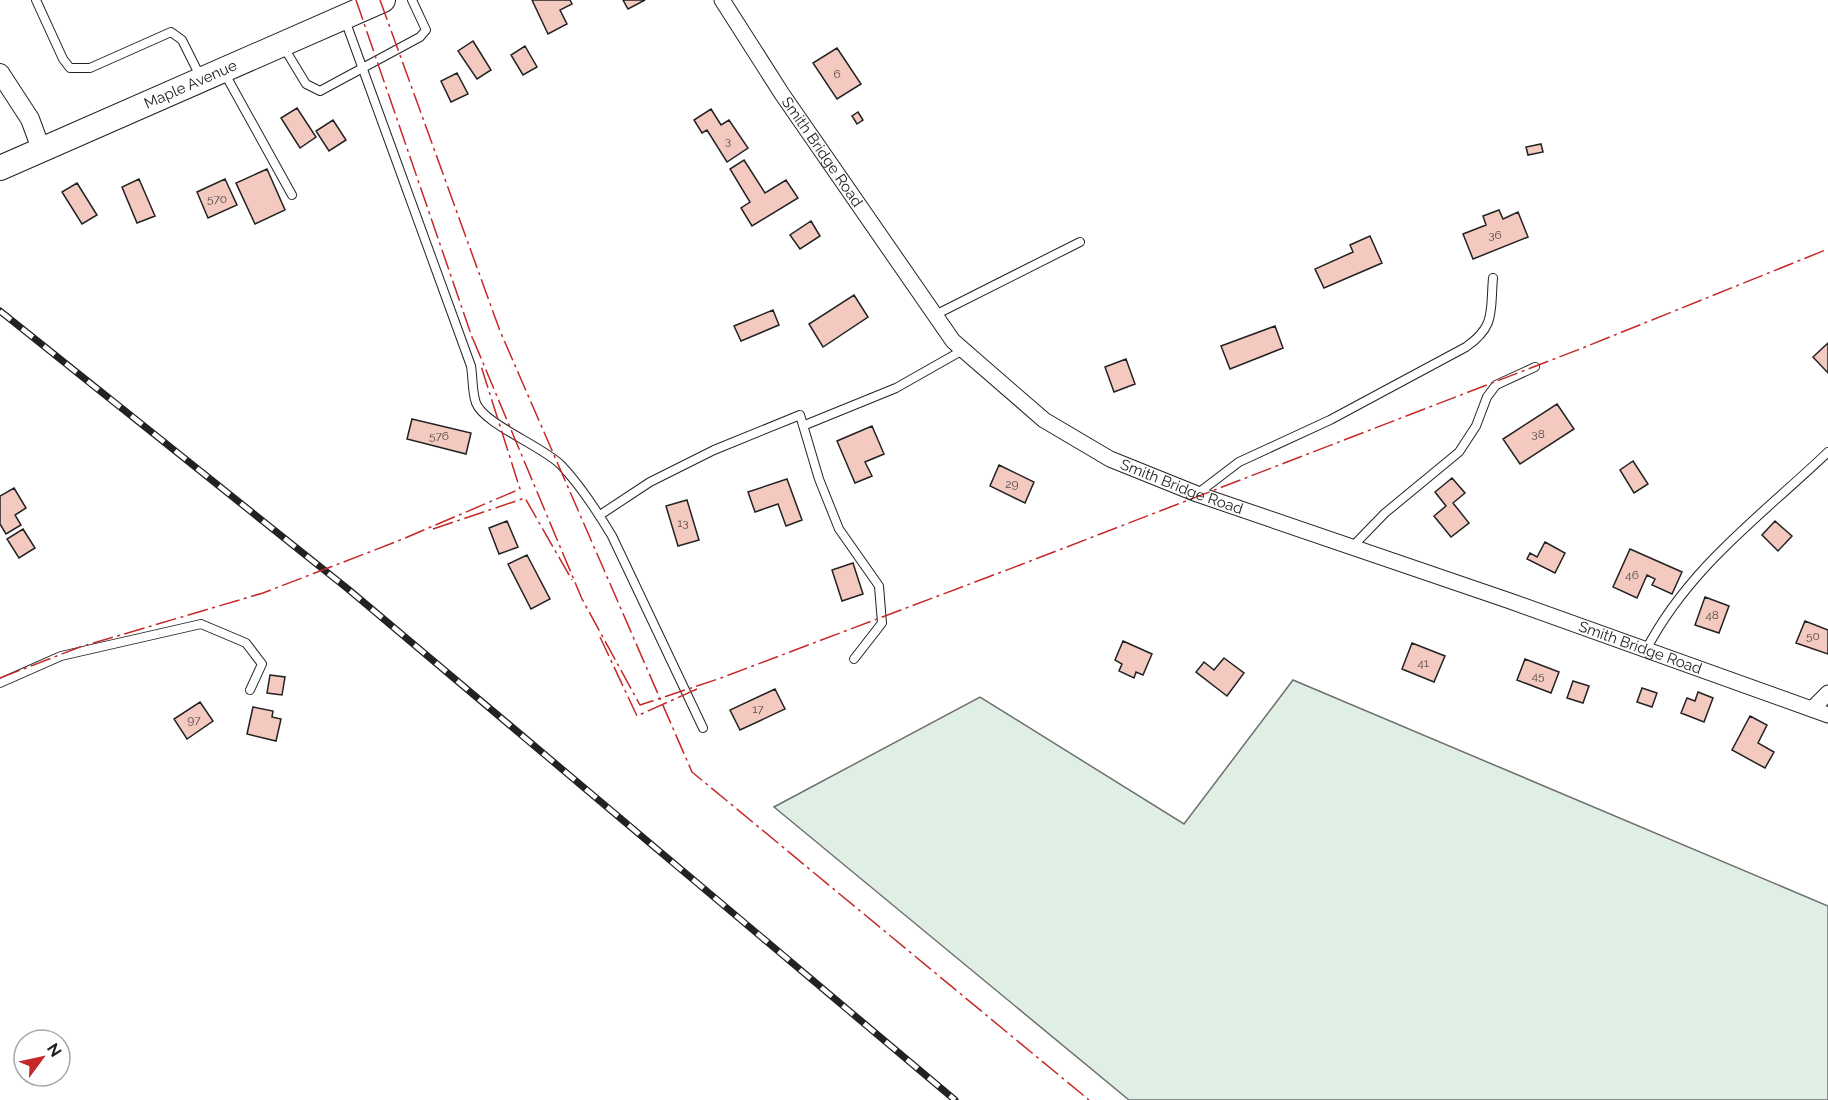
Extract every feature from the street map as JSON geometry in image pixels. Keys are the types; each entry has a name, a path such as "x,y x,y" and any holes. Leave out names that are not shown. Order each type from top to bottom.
{"main road":[{"name":"Maple Avenue","path":"0,168 383,0"}],"street":[{"name":"Smith Bridge Road","path":"722,0 782,94 935,315 963,350 1044,420 1110,459 1197,494 1646,650 1828,716"},
{"path":"0,73 30,119 41,149"},
{"path":"1812,709 1828,693"}],"lane":[{"path":"36,0 63,59 70,68 90,68 171,32 182,40 212,75 292,195"},
{"path":"282,44 306,84 320,91 420,37 426,30 412,0"},
{"path":"344,17 410,206 471,366 476,403 494,421 537,446 560,464 600,515 702,728"},
{"path":"935,315 1080,242"},
{"path":"1197,494 1239,462 1330,420 1466,347 1482,336 1489,322 1493,278"},
{"path":"805,425 896,388 963,350"},
{"path":"1352,547 1385,513 1459,452 1476,426 1486,397 1496,385 1535,367"},
{"path":"600,515 650,482 714,450 800,415 805,425 819,479 839,529 879,586 882,622 854,659"},
{"path":"1646,650 1663,618 1733,537 1828,452"},
{"path":"0,683 61,656 201,624 246,643 262,664 250,690"}],"green space":[{"path":"1293,680 1828,906 1828,1100 1129,1100 774,807 980,697 1184,824"}],"building":[{"path":"532,0 570,0 572,4 560,10 567,24 548,34"},
{"path":"623,0 645,0 628,9"},
{"path":"473,41 491,70 477,79 458,51"},
{"path":"525,46 537,67 523,75 511,55"},
{"path":"837,48 861,84 837,99 813,63"},
{"path":"457,73 468,94 451,102 441,81"},
{"path":"297,108 316,137 300,148 281,118"},
{"path":"711,109 721,125 729,120 748,148 727,162 707,130 702,133 694,120"},
{"path":"858,112 863,120 857,124 852,116"},
{"path":"333,120 346,140 329,151 316,131"},
{"path":"1541,144 1543,152 1528,155 1526,147"},
{"path":"744,160 765,193 786,180 798,198 752,226 741,208 750,202 730,169"},
{"path":"267,169 285,210 255,224 236,183"},
{"path":"139,179 155,216 137,223 122,187"},
{"path":"225,179 237,205 208,218 197,192"},
{"path":"77,183 97,215 82,224 62,192"},
{"path":"1499,210 1503,219 1518,212 1528,237 1473,259 1463,234 1486,225 1483,216"},
{"path":"811,221 820,236 800,249 790,235"},
{"path":"1370,236 1382,263 1324,288 1315,269 1353,252 1350,245"},
{"path":"854,295 868,317 823,347 809,324"},
{"path":"773,310 779,325 741,341 734,326"},
{"path":"1275,326 1283,348 1230,369 1221,346"},
{"path":"1828,343 1828,373 1813,357"},
{"path":"1126,359 1135,384 1114,392 1105,367"},
{"path":"1557,404 1574,429 1520,464 1503,439"},
{"path":"412,419 471,433 466,454 407,439"},
{"path":"872,426 884,454 865,462 872,476 855,483 837,441"},
{"path":"1633,461 1648,484 1634,493 1620,470"},
{"path":"999,465 1034,482 1025,503 990,486"},
{"path":"1452,478 1465,493 1453,503 1469,523 1451,537 1434,516 1446,506 1435,492"},
{"path":"787,479 802,520 786,526 778,504 755,512 748,492"},
{"path":"14,488 26,508 15,515 21,525 6,534 0,524 0,496"},
{"path":"687,500 699,540 678,546 666,506"},
{"path":"507,521 518,547 499,554 489,528"},
{"path":"1775,521 1792,536 1778,551 1762,535"},
{"path":"23,529 35,548 19,558 7,539"},
{"path":"1545,542 1565,553 1555,573 1527,559 1530,553 1537,557"},
{"path":"1630,549 1682,572 1672,594 1652,585 1655,579 1647,575 1637,598 1613,587"},
{"path":"527,555 550,599 531,609 508,564"},
{"path":"853,563 863,594 842,601 832,570"},
{"path":"1705,597 1729,606 1719,633 1695,625"},
{"path":"1805,621 1828,630 1828,654 1796,643"},
{"path":"1123,641 1152,654 1143,675 1136,672 1134,678 1119,671 1122,664 1115,660"},
{"path":"1412,643 1445,656 1434,682 1402,669"},
{"path":"1224,658 1244,673 1227,696 1196,672 1204,662 1214,670"},
{"path":"1525,659 1559,672 1551,693 1517,680"},
{"path":"270,675 285,677 282,695 267,693"},
{"path":"1573,681 1589,686 1583,703 1567,698"},
{"path":"1642,688 1657,693 1652,707 1637,702"},
{"path":"775,689 785,709 740,730 730,710"},
{"path":"1698,692 1713,698 1704,722 1681,713 1687,698 1695,701"},
{"path":"200,702 213,721 187,739 174,719"},
{"path":"253,707 273,711 272,717 281,719 276,741 247,734"},
{"path":"1750,716 1767,725 1758,743 1774,752 1765,768 1732,750"}],"railway":[{"path":"0,311 348,589 955,1100"}],"power":[{"path":"356,0 473,340"},
{"path":"380,0 500,331 692,772 1089,1100"},
{"path":"473,339 582,599 640,705 721,678 1020,565 1580,349 1828,249"},
{"path":"0,678 80,647 263,593 398,541 520,489 481,366"},
{"path":"433,529 525,498 572,580"},
{"path":"600,637 637,716 697,689"}]}
